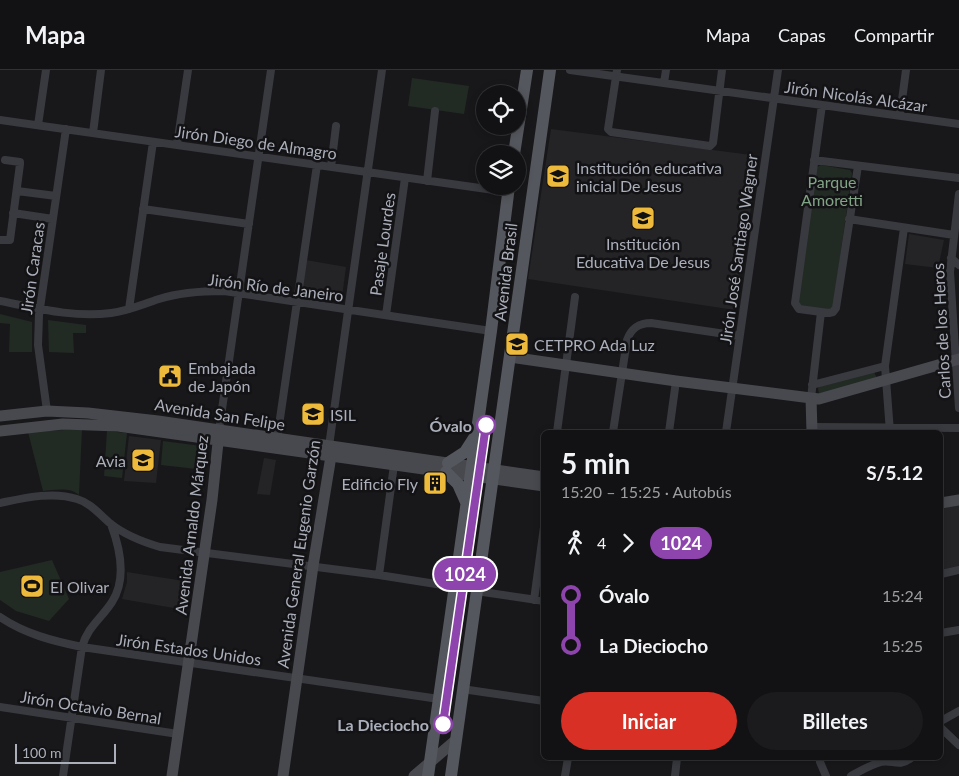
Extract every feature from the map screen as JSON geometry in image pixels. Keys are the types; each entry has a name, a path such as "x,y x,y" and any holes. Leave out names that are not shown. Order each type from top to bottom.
{"main road":[{"path":"515,145 526,70"},
{"name":"Avenida Brasil","path":"451,776 550,70"},
{"name":"Avenida Brasil","path":"428,776 491,331 507,195"},
{"path":"510,357 819,399 957,360"},
{"path":"811,398 812,430"},
{"name":"Avenida San Felipe","path":"0,416 47,411 88,413 330,451 494,474"},
{"name":"Avenida San Felipe","path":"0,430 43,425 89,425 219,434 276,439 394,465 447,467"},
{"name":"Avenida Arnaldo Márquez","path":"172,776 219,434"},
{"path":"466,504 460,486 447,467 465,452 476,434"},
{"name":"Avenida General Eugenio Garzón","path":"284,776 330,451"},
{"path":"494,474 541,477"},
{"path":"494,474 541,485"},
{"path":"943,503 959,500"},
{"path":"414,776 456,740"}],"street":[{"path":"38,125 46,70"},
{"path":"93,133 101,70"},
{"path":"177,145 188,70"},
{"name":"Avenida Arnaldo Márquez","path":"219,434 271,70"},
{"name":"Avenida General Eugenio Garzón","path":"330,451 382,70"},
{"name":"Jirón Nicolás Alcázar","path":"570,70 617,73 664,83 959,124"},
{"path":"664,83 666,70"},
{"path":"617,73 609,131 710,146 712,144 722,70"},
{"name":"Jirón José Santiago Wagner","path":"726,430 778,70"},
{"path":"900,115 906,70"},
{"path":"822,105 795,303 799,309 829,313 833,312 836,308 858,166"},
{"path":"428,181 436,111"},
{"name":"Jirón Diego de Almagro","path":"0,120 405,178 476,186"},
{"path":"331,167 336,126"},
{"name":"Jirón Caracas","path":"47,411 38,345 40,309 66,129"},
{"path":"129,309 153,142"},
{"path":"0,240 10,240 20,163 5,160"},
{"path":"814,160 959,178"},
{"path":"276,439 317,165"},
{"name":"Pasaje Lourdes","path":"386,315 405,178"},
{"path":"17,191 56,196"},
{"name":"Carlos de los Heros","path":"959,194 950,272 959,408"},
{"path":"144,209 249,224"},
{"path":"13,213 53,219"},
{"path":"849,219 954,235"},
{"path":"890,430 885,366 904,228"},
{"path":"951,258 959,265"},
{"name":"Jirón Río de Janeiro","path":"0,301 40,309 95,314 129,309 178,294 201,290 239,292 491,331"},
{"path":"557,430 575,297"},
{"path":"811,398 821,312"},
{"path":"613,430 630,333 640,324 651,323 739,336"},
{"path":"812,385 885,366"},
{"path":"669,430 676,381"},
{"path":"812,430 959,428"},
{"path":"379,575 394,465"},
{"path":"0,502 64,495 87,504 126,534 160,547 313,566 455,587"},
{"path":"63,776 82,647 93,624 112,601 118,590 121,566 117,539 111,524"},
{"path":"534,600 541,549"},
{"path":"943,574 959,570"},
{"path":"476,591 541,601"},
{"name":"Jirón Estados Unidos","path":"0,617 33,634 82,647 439,699"},
{"path":"943,632 959,630"},
{"path":"462,689 541,701"},
{"name":"Jirón Octavio Bernal","path":"0,707 178,734"},
{"path":"943,720 959,711"},
{"path":"943,730 959,745"},
{"path":"566,776 568,760"},
{"path":"675,776 677,760"},
{"path":"851,776 880,762 898,764 907,760"},
{"path":"820,762 826,776"}],"shaded area":[{"name":"Institución Educativa De Jesus","path":"551,129 759,156 735,310 528,279"},
{"path":"909,234 944,240 938,268 905,264"},
{"path":"306,260 346,267 342,297 337,300 301,295"},
{"name":"Avia","path":"129,436 161,440 156,483 124,481"},
{"path":"264,458 276,460 270,495 257,494"},
{"path":"959,505 959,566 943,570 943,509"},
{"path":"127,572 190,582 185,610 122,599 127,582"}],"green space":[{"path":"412,78 469,86 464,114 408,106"},
{"name":"Parque Amoretti","path":"821,165 850,170 852,173 833,307 830,310 800,306 798,303 817,167"},
{"path":"0,314 32,322 32,352 9,352 10,324 0,323"},
{"path":"48,320 86,325 86,333 73,333 74,353 49,352"},
{"path":"874,372 877,378 819,394 818,388 820,386"},
{"path":"82,429 79,495 67,490 43,491 28,432"},
{"path":"107,431 127,433 122,478 104,476"},
{"path":"163,441 209,447 205,470 161,465"},
{"name":"El Olivar","path":"52,560 69,599 49,621 16,611 0,600 0,572"}],"bus line":[{"name":"1024","path":"443,724 486,425"}],"place":[{"name":"Institución educativa inicial De Jesus","path":"558,176"},
{"name":"Institución Educativa De Jesus","path":"643,218"},
{"name":"CETPRO Ada Luz","path":"517,344"},
{"name":"Embajada de Japón","path":"170,376"},
{"name":"ISIL","path":"313,414"},
{"name":"Óvalo","path":"486,425"},
{"name":"Avia","path":"143,460"},
{"name":"Edificio Fly","path":"435,483"},
{"name":"El Olivar","path":"32,586"},
{"name":"La Dieciocho","path":"443,724"}]}
